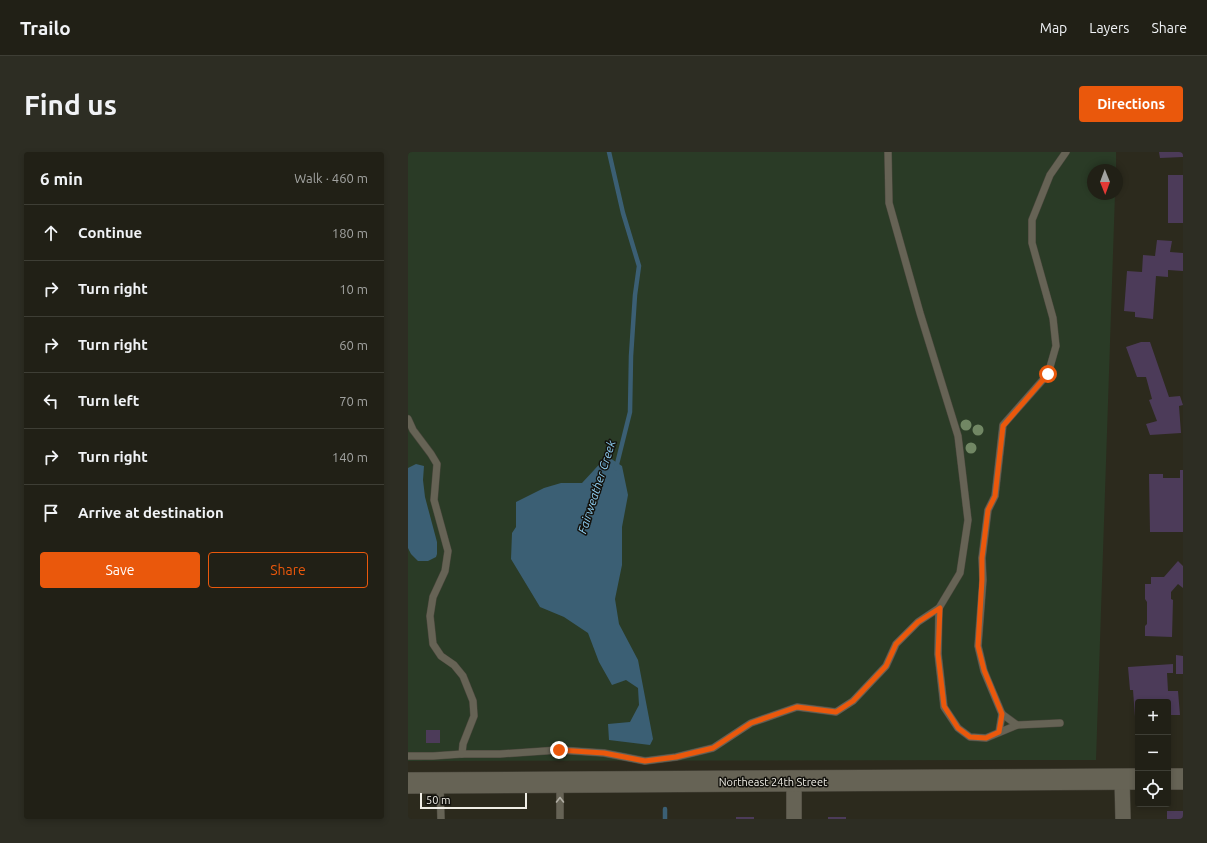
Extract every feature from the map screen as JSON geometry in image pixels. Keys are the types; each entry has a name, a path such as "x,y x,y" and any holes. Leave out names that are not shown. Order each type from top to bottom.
{"main road":[{"name":"Northeast 24th Street","path":"408,783 1130,779"},
{"path":"1171,779 1183,779"}],"street":[{"path":"1123,819 1130,779"},
{"path":"794,782 794,819"}],"lane":[{"path":"888,152 889,203 920,313 958,436 968,520 960,573 940,608 938,654 944,706 958,728 970,737 986,738 1017,725 1060,723"},
{"path":"1017,725 1002,714 984,670 978,646 982,558 988,510 995,496 1003,426 1048,374 1056,346 1053,318 1032,243 1032,220 1050,176 1066,152"},
{"path":"408,420 413,430 437,464 434,500 448,551 445,571 433,597 430,616 433,644 441,656 454,665 463,676 473,701 474,716 463,744 462,754"},
{"path":"408,756 500,754 559,750 604,753 645,761 668,758 713,748 751,723 797,707 836,712 853,701 886,666 896,644 901,638 918,622 940,608"},
{"path":"999,732 1002,714"},
{"path":"560,782 560,819"},
{"path":"440,783 441,819"}],"green space":[{"path":"408,152 1116,152 1116,164 1087,164 1087,200 1115,200 1096,760 408,761"}],"water":[{"path":"607,456 622,466 628,495 622,527 622,565 615,599 619,624 638,660 653,739 650,745 609,740 608,724 630,722 639,705 638,688 626,680 612,685 599,662 588,633 564,617 540,607 511,559 512,533 516,527 516,502 544,488 561,483 582,483"},
{"path":"416,464 424,466 423,480 425,497 437,542 436,557 428,561 418,561 411,554 408,548 408,468"}],"building":[{"path":"1159,152 1183,152 1183,157 1160,158"},
{"path":"1168,175 1183,175 1183,223 1168,223"},
{"path":"1157,240 1172,241 1170,252 1183,253 1183,271 1168,270 1168,277 1156,276 1153,319 1135,317 1135,312 1124,311 1127,271 1142,272 1143,255 1155,256"},
{"path":"1141,342 1150,342 1169,397 1180,396 1183,405 1179,406 1181,433 1150,435 1146,424 1157,421 1149,400 1152,399 1146,377 1137,377 1126,347"},
{"path":"1180,470 1183,470 1183,532 1150,532 1149,474 1163,474 1163,478 1180,478"},
{"path":"1178,561 1183,566 1183,588 1178,584 1171,592 1171,599 1173,600 1172,637 1145,636 1145,626 1147,624 1147,602 1145,599 1145,584 1151,584 1151,577 1164,577"},
{"path":"1176,655 1183,656 1183,674 1176,674"},
{"path":"1173,664 1173,673 1167,673 1168,691 1178,691 1180,715 1171,715 1171,699 1135,699 1135,717 1133,690 1130,690 1128,667"},
{"path":"426,730 440,730 440,743 426,743"},
{"path":"1167,811 1183,811 1183,819 1167,819"},
{"path":"736,817 754,817 754,819 736,819"},
{"path":"828,817 846,817 846,819 828,819"}],"waterway":[{"name":"Fairweather Creek","path":"609,152 623,213 639,266 635,295 631,356 630,412 616,468"},
{"name":"Fairweather Creek","path":"665,809 665,819"}],"route":[{"path":"559,750 604,753 645,761 676,757 713,748 751,723 797,707 836,712 853,701 886,666 896,644 918,622 940,608 938,654 944,706 958,728 970,737 986,738 999,732 1002,714 984,670 978,646 982,558 988,510 995,496 1003,426 1048,374"}]}
